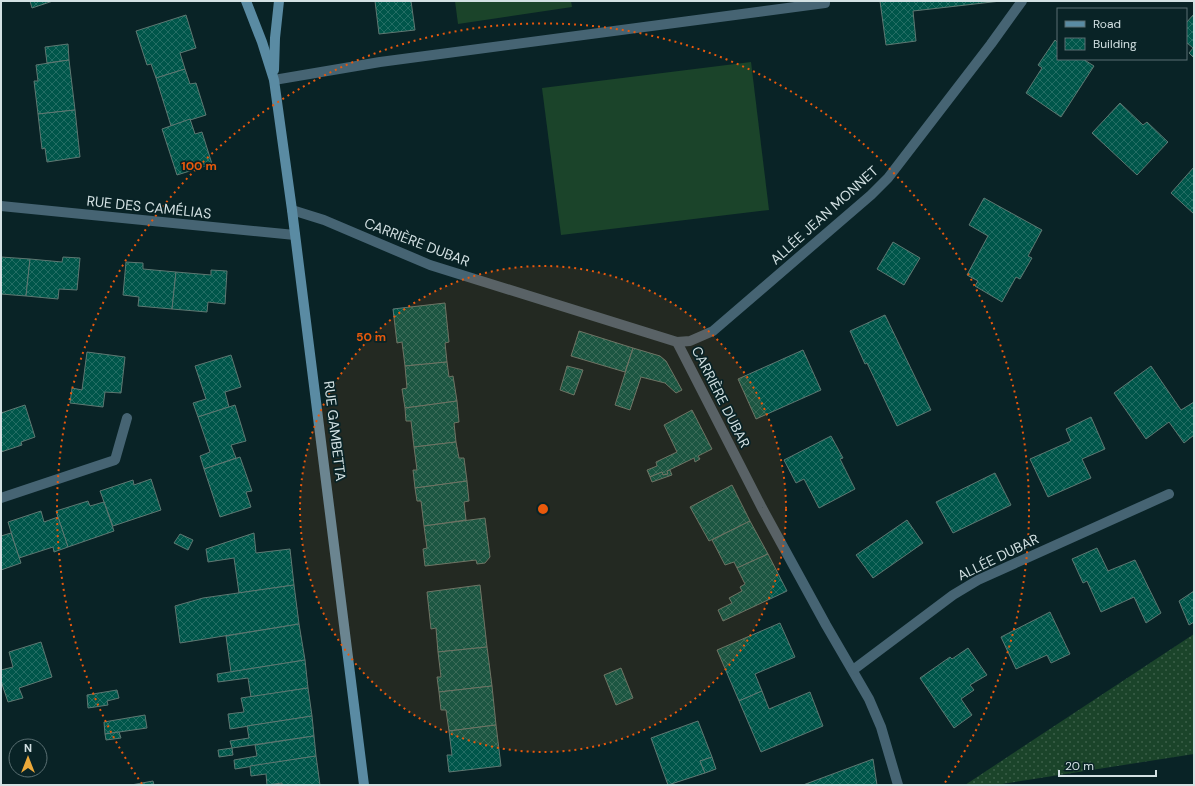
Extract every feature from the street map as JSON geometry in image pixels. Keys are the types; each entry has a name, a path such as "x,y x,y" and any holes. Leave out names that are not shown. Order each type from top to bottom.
{"street":[{"name":"RUE GAMBETTA","path":"246,1 262,42 274,80"},
{"name":"RUE GAMBETTA","path":"279,1 275,38 274,80 348,646 364,785"},
{"path":"274,80 380,62 826,3 825,1"},
{"name":"ALLÉE JEAN MONNET","path":"677,342 690,341 713,331 871,195 888,178 991,44 1022,1"},
{"name":"RUE DES CAMÉLIAS","path":"1,206 295,235"},
{"name":"CARRIÈRE DUBAR","path":"292,210 324,220 430,265 677,342 766,515 869,700 881,726 898,785"},
{"path":"1,498 115,460 127,418"},
{"name":"ALLÉE DUBAR","path":"853,670 953,595 978,580 1169,494"}],"green space":[{"path":"455,1 571,1 572,7 458,24"},
{"path":"751,62 769,210 561,235 542,88"},
{"path":"1194,634 1194,754 996,785 965,785"}],"building":[{"path":"30,1 53,1 32,8"},
{"path":"375,1 411,1 415,30 379,34"},
{"path":"880,1 1001,1 913,11 916,41 886,45"},
{"path":"1194,14 1193,48 1187,43 1187,22"},
{"path":"186,15 196,48 180,53 185,69 156,78 151,64 147,65 136,31"},
{"path":"1055,40 1057,42 1057,60 1085,60 1094,66 1061,117 1026,93 1042,68 1038,65"},
{"path":"68,44 69,60 47,63 45,47"},
{"path":"1194,47 1194,58 1189,53"},
{"path":"69,60 75,110 38,114 34,81 38,81 36,65"},
{"path":"185,69 190,84 196,83 206,115 171,126 156,78"},
{"path":"1120,103 1143,125 1147,122 1168,142 1137,175 1092,133"},
{"path":"75,110 80,157 47,162 45,148 42,149 38,114"},
{"path":"190,119 195,134 202,132 212,164 177,175 162,129"},
{"path":"1194,167 1194,214 1171,193"},
{"path":"984,198 1042,230 1028,256 1032,258 1020,279 1016,277 1002,302 975,286 978,281 967,275 988,236 969,225"},
{"path":"893,242 920,258 904,285 877,269"},
{"path":"1,257 30,259 26,296 1,294"},
{"path":"63,257 80,258 77,290 59,289 58,299 26,296 30,259 62,262"},
{"path":"126,262 143,263 143,269 176,272 172,309 138,306 139,297 123,295"},
{"path":"211,270 227,271 225,304 208,302 207,312 172,309 176,272 211,275"},
{"path":"445,303 449,342 445,343 447,362 405,366 402,342 397,343 393,309"},
{"path":"885,315 931,410 897,426 850,331"},
{"path":"579,331 633,348 625,372 571,356"},
{"path":"633,348 660,356 666,361 682,390 676,393 665,383 641,377 630,410 615,405"},
{"path":"803,350 821,390 756,419 738,379"},
{"path":"87,352 125,357 121,393 105,392 103,407 70,403 72,388 82,390"},
{"path":"231,355 241,387 225,392 229,407 198,417 193,403 206,399 195,366"},
{"path":"447,362 449,377 453,376 457,401 405,408 402,389 407,388 405,366"},
{"path":"567,366 583,370 574,395 560,390"},
{"path":"1151,366 1181,410 1194,402 1194,435 1184,443 1169,422 1146,439 1114,393"},
{"path":"457,401 459,422 454,423 456,442 414,447 411,421 406,421 405,408"},
{"path":"25,405 35,437 21,442 22,445 1,452 1,413"},
{"path":"235,405 246,441 231,445 236,458 204,469 200,456 210,452 198,417"},
{"path":"692,410 712,449 698,456 700,459 695,462 694,458 667,471 668,474 663,475 662,472 650,477 647,470 657,466 656,462 677,452 664,425"},
{"path":"1091,417 1105,449 1082,459 1091,478 1048,497 1030,459 1071,441 1066,429"},
{"path":"831,436 843,458 840,459 855,489 819,508 804,479 796,483 784,460"},
{"path":"456,442 459,458 464,458 467,481 415,488 413,470 417,470 414,447"},
{"path":"240,457 252,491 246,492 251,507 220,517 204,469"},
{"path":"670,470 672,475 652,482 650,477 662,472 663,475 668,474 667,471"},
{"path":"995,473 1011,505 953,533 936,502"},
{"path":"151,479 161,510 113,526 100,491 133,480 134,485"},
{"path":"467,481 469,501 464,502 466,520 424,526 421,501 417,501 415,488"},
{"path":"732,485 750,521 709,541 690,507"},
{"path":"88,501 90,506 104,502 114,531 68,547 56,511"},
{"path":"41,511 44,522 58,517 68,547 54,552 53,547 19,558 8,522"},
{"path":"485,518 490,557 485,563 477,564 476,560 425,566 423,549 427,548 424,526"},
{"path":"907,520 923,543 873,578 856,555"},
{"path":"750,521 768,554 737,568 734,562 725,565 712,540"},
{"path":"11,533 21,563 1,570 1,536"},
{"path":"254,533 256,553 290,549 294,585 239,593 234,558 208,562 206,549"},
{"path":"180,534 193,540 188,550 174,543"},
{"path":"1097,548 1108,571 1135,560 1161,613 1146,623 1134,597 1101,612 1087,581 1083,583 1072,559"},
{"path":"768,554 787,591 723,621 718,610 732,603 729,598 742,591 740,587 745,584 737,568"},
{"path":"294,585 299,624 180,643 175,606 203,598"},
{"path":"480,585 487,647 438,652 436,628 431,629 427,592"},
{"path":"1194,591 1194,622 1189,625 1179,601"},
{"path":"1050,612 1070,654 1051,663 1047,655 1016,669 1001,637"},
{"path":"780,623 795,657 755,674 762,691 739,701 717,650"},
{"path":"299,624 305,660 231,672 226,636"},
{"path":"41,642 52,677 19,688 23,698 8,702 1,681 1,670 13,667 9,652"},
{"path":"487,647 492,686 439,692 437,677 441,677 438,652"},
{"path":"968,648 987,675 970,685 974,690 961,699 972,715 954,728 920,678 950,657 952,659"},
{"path":"305,660 308,688 251,697 248,678 218,682 217,674"},
{"path":"621,668 633,698 616,705 604,675"},
{"path":"492,686 496,725 449,731 446,710 441,710 439,692"},
{"path":"308,688 312,716 230,729 228,714 244,712 241,698"},
{"path":"117,690 119,698 107,701 108,705 88,708 87,695"},
{"path":"762,691 769,709 810,692 823,726 761,752 739,701"},
{"path":"145,715 147,728 105,734 104,722"},
{"path":"312,716 314,736 232,748 230,741 249,738 247,726"},
{"path":"698,721 712,757 700,761 705,773 668,785 651,738"},
{"path":"496,725 501,766 449,772 447,755 452,755 449,731"},
{"path":"119,732 121,738 106,740 105,734"},
{"path":"314,736 316,756 235,769 234,760 257,756 255,745"},
{"path":"232,748 233,755 219,757 218,750"},
{"path":"316,756 320,785 282,785 282,783 267,785 266,774 251,776 250,766"},
{"path":"712,757 716,769 705,773 700,761"},
{"path":"873,759 877,785 803,785"},
{"path":"153,781 154,785 131,785"}]}
